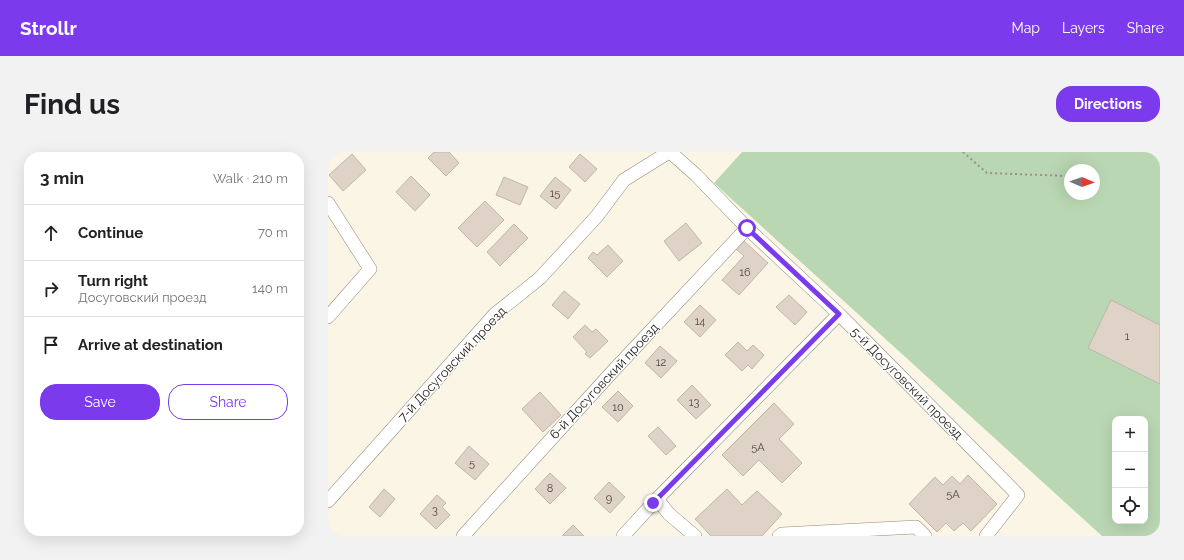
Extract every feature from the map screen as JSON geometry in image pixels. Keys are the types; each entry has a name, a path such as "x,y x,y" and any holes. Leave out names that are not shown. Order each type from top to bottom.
{"street":[{"name":"5-й Досуговский проезд","path":"670,152 696,175 747,228 839,314 1018,495 986,536"},
{"name":"7-й Досуговский проезд","path":"328,501 495,314 545,272 597,216 624,180 670,152"},
{"path":"328,203 370,269 328,317"},
{"name":"6-й Досуговский проезд","path":"463,536 613,371 747,228"},
{"path":"623,536 657,499 839,314"},
{"path":"657,499 669,514 694,536"},
{"path":"779,536 782,534 916,527 925,536"}],"path":[{"path":"963,152 987,173 1064,176"}],"green space":[{"path":"742,152 1160,152 1160,536 1102,536 714,183"}],"building":[{"path":"434,152 449,152 459,163 446,176 428,158"},
{"path":"352,154 366,170 343,191 329,175"},
{"path":"580,154 597,169 585,182 569,167"},
{"path":"411,176 430,195 415,211 396,192"},
{"path":"504,177 528,187 520,205 496,195"},
{"path":"555,177 571,190 556,209 540,196"},
{"path":"485,201 504,220 477,247 458,228"},
{"path":"686,223 702,243 679,261 664,241"},
{"path":"514,224 528,238 500,266 487,252"},
{"path":"743,240 768,263 739,295 722,280 744,256 736,249"},
{"path":"608,245 623,261 607,277 588,258 593,252 597,255"},
{"path":"564,291 580,304 568,319 552,305"},
{"path":"789,295 807,312 795,325 776,307"},
{"path":"1111,300 1160,325 1160,384 1088,348"},
{"path":"700,305 716,320 700,337 684,322"},
{"path":"585,325 592,332 596,329 608,341 590,358 585,354 587,352 573,337"},
{"path":"738,342 747,351 753,345 764,355 752,369 748,365 742,371 725,355"},
{"path":"660,346 677,361 661,378 645,363"},
{"path":"692,385 711,405 696,419 677,400"},
{"path":"618,391 633,406 618,422 602,407"},
{"path":"540,392 561,415 543,432 522,409"},
{"path":"774,403 794,424 779,439 802,463 782,483 759,460 743,476 722,455"},
{"path":"658,427 676,446 666,455 648,436"},
{"path":"469,446 489,464 475,480 455,463"},
{"path":"550,473 566,488 550,504 535,489"},
{"path":"968,475 997,504 971,531 963,523 954,531 946,523 937,532 909,504 935,477 943,485 952,476 960,484"},
{"path":"609,482 625,497 610,513 594,498"},
{"path":"384,489 395,499 380,517 369,507"},
{"path":"727,489 742,505 757,491 782,514 762,536 711,536 695,519"},
{"path":"437,495 446,503 442,507 450,515 436,529 420,514"},
{"path":"573,525 584,536 562,536"}],"route":[{"path":"653,503 839,314 747,228"}]}
